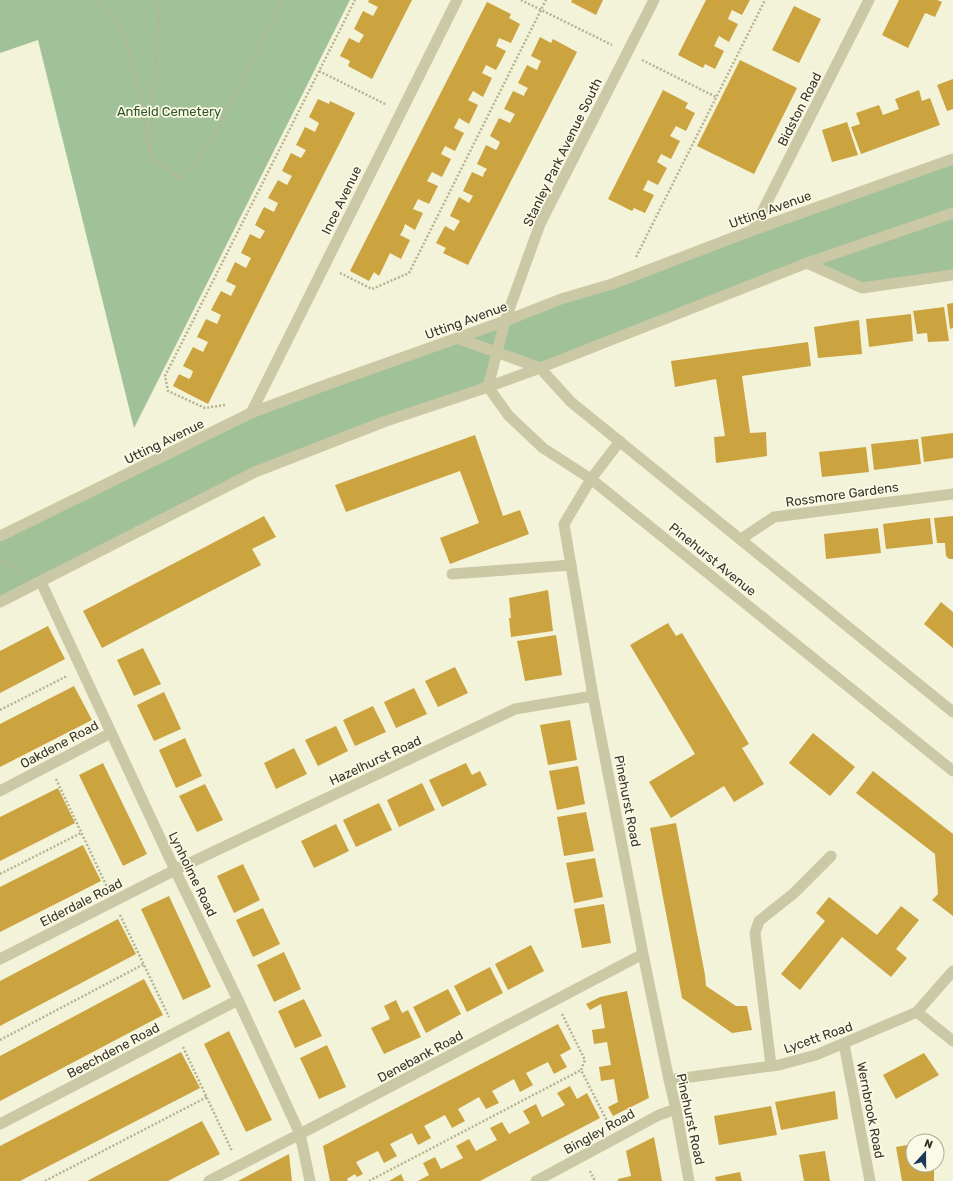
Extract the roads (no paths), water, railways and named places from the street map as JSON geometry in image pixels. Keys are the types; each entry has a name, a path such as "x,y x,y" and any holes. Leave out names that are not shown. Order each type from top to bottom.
{"street":[{"name":"Ince Avenue","path":"251,413 457,0"},
{"name":"Stanley Park Avenue South","path":"505,321 540,224 654,0"},
{"name":"Bidston Road","path":"753,230 869,0"},
{"name":"Utting Avenue","path":"0,536 251,413 505,321 561,299 612,284 753,230 953,159"},
{"path":"0,602 255,472 386,421 540,368 807,263 953,213"},
{"path":"807,263 862,288 953,275"},
{"path":"488,387 505,321"},
{"path":"457,338 540,368 571,402 953,712"},
{"name":"Pinehurst Avenue","path":"488,387 509,416 543,448 591,479 953,771"},
{"name":"Pinehurst Road","path":"620,441 591,479 564,524 593,696 643,954 690,1181"},
{"name":"Rossmore Gardens","path":"741,539 774,517 953,494"},
{"path":"452,574 571,565"},
{"name":"Lynholme Road","path":"41,582 300,1134 310,1181"},
{"name":"Hazelhurst Road","path":"175,870 515,709 593,696"},
{"name":"Oakdene Road","path":"0,791 111,733"},
{"path":"771,1066 755,932 759,921 793,894 831,856"},
{"name":"Elderdale Road","path":"0,959 175,870"},
{"name":"Denebank Road","path":"209,1181 643,954"},
{"name":"Lycett Road","path":"669,1080 779,1065 816,1055 918,1012 953,971"},
{"name":"Beechdene Road","path":"0,1124 238,1000"},
{"path":"918,1012 953,1041"},
{"name":"Wernbrook Road","path":"844,1044 870,1181"},
{"name":"Bingley Road","path":"536,1181 659,1114 676,1109"}],"park label":[{"name":"Anfield Cemetery","path":"169,111"}]}
